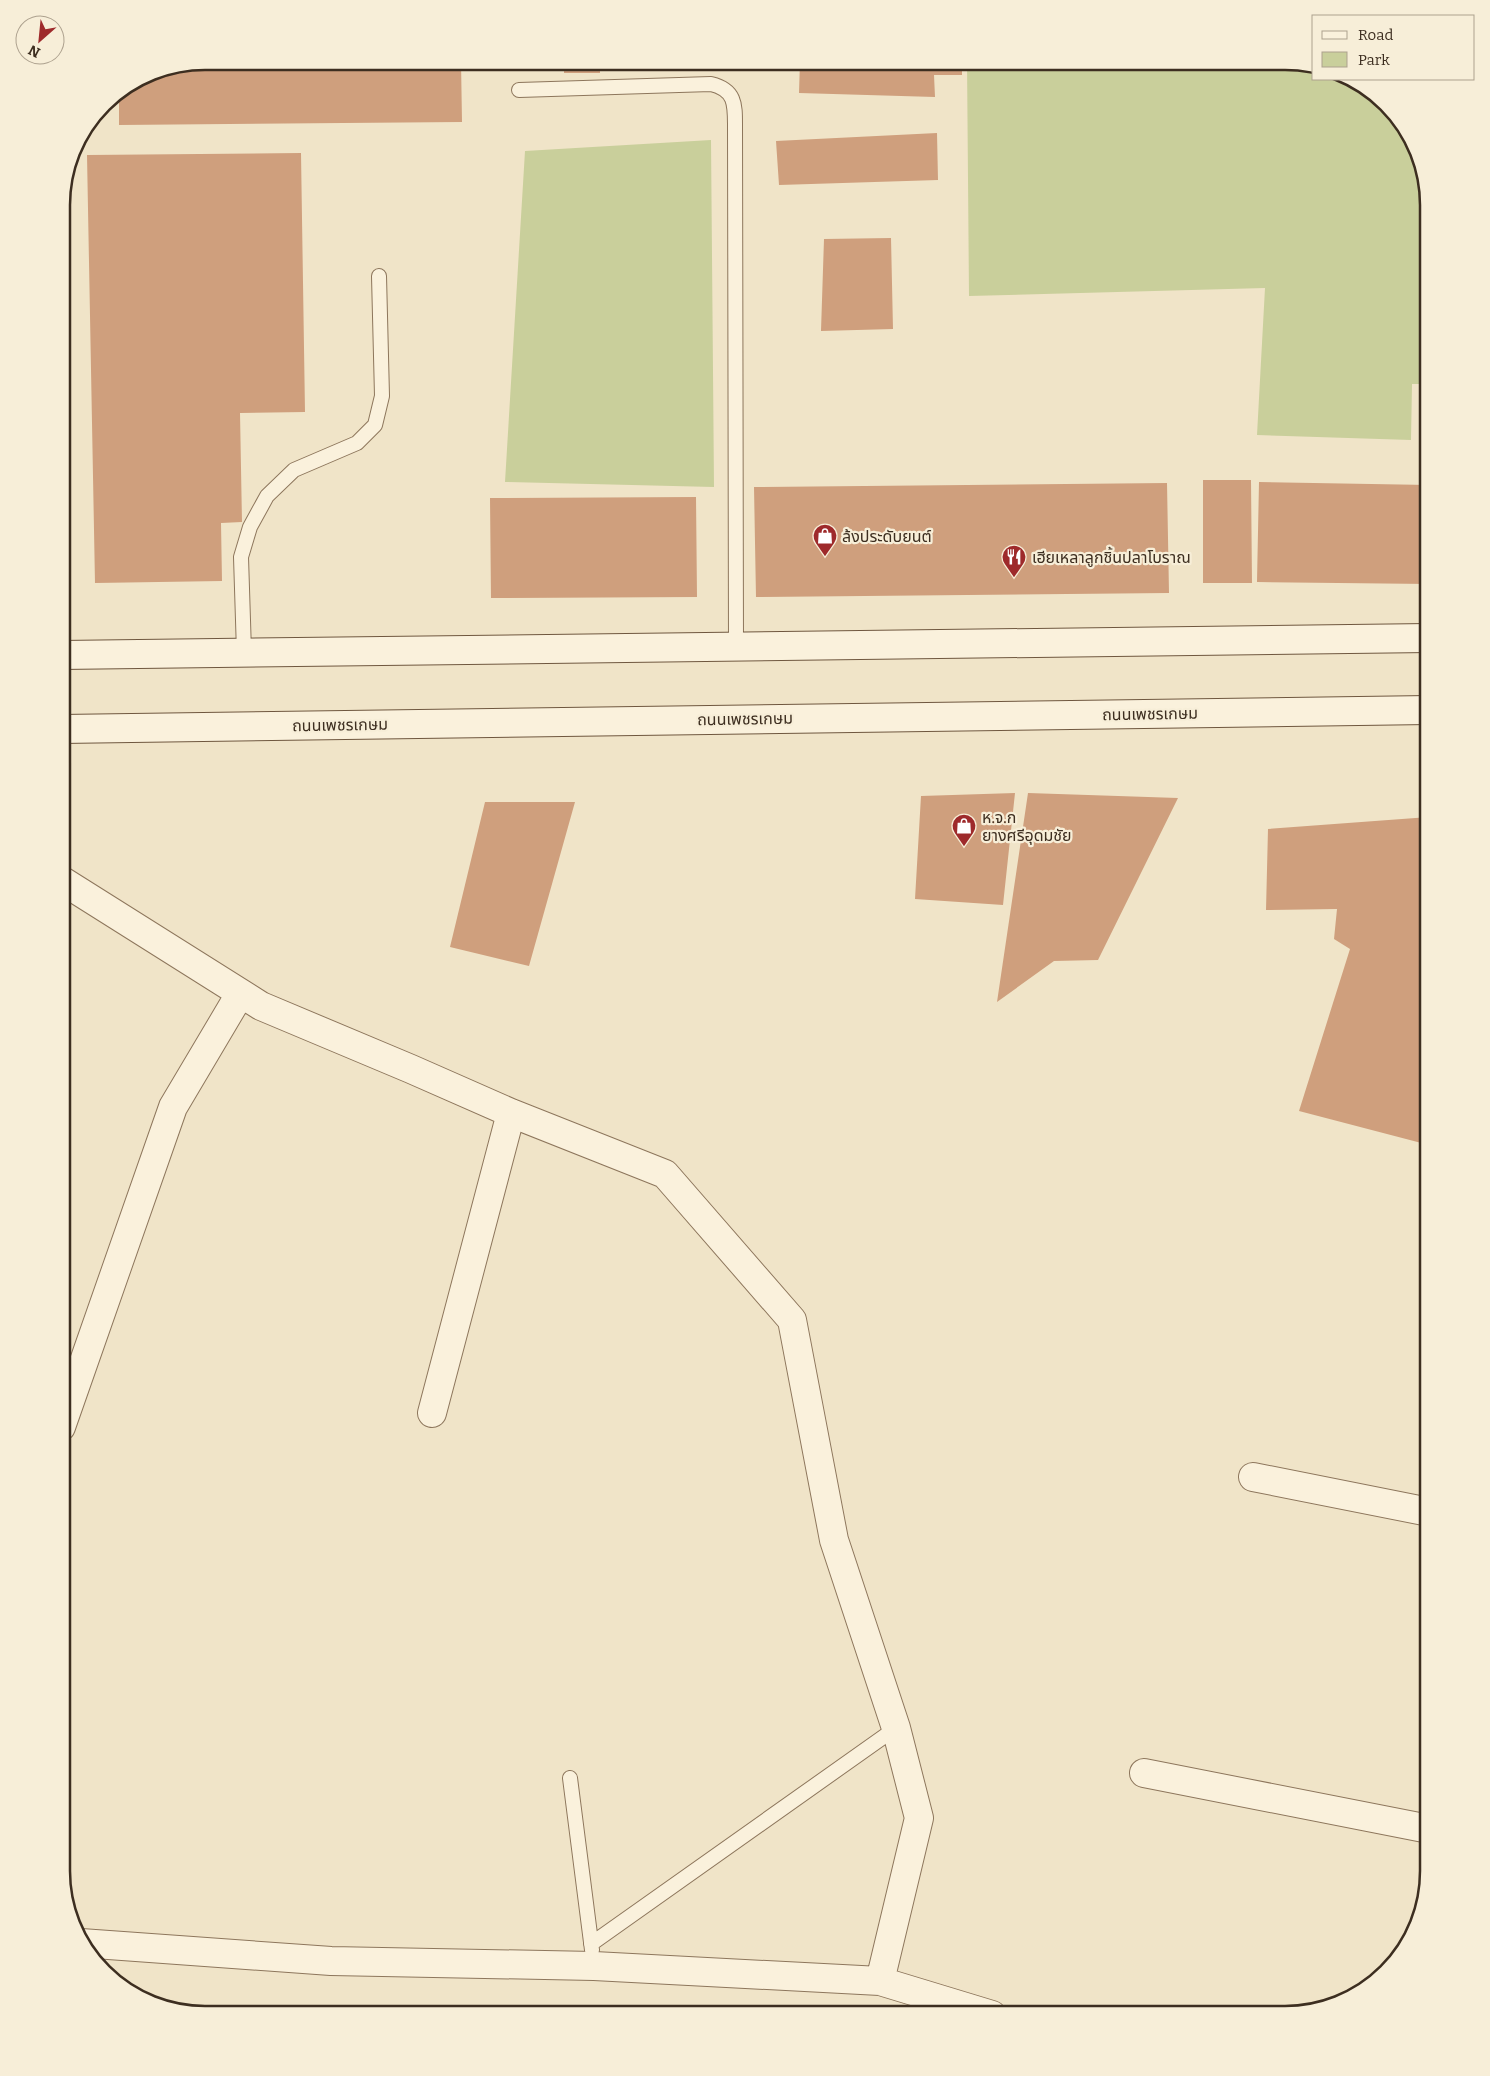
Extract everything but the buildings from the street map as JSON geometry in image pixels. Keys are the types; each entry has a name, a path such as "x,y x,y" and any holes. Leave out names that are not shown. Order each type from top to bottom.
{"street":[{"path":"70,654 1420,638"},
{"name":"ถนนเพชรเกษม","path":"70,729 1420,710"},
{"path":"70,885 261,1006 511,1113 664,1174 792,1320 834,1540 896,1728 919,1818 880,1981"},
{"path":"70,1401 173,1107 240,994"},
{"path":"432,1413 511,1113"},
{"path":"1252,1477 1420,1510"},
{"path":"1144,1773 1420,1827"},
{"path":"93,1945 331,1961 592,1955 880,1981 962,2006"}],"lane":[{"path":"519,90 711,84 723,87 731,95 735,108 736,647"},
{"path":"244,652 241,557 250,527 267,496 294,470 357,443 376,425 382,396 379,276"},
{"path":"570,1778 592,1955 896,1728"}],"green space":[{"path":"967,70 1294,70 1312,73 1312,80 1335,80 1360,93 1374,104 1392,123 1410,153 1419,187 1420,384 1412,384 1411,440 1257,435 1265,288 969,296"},
{"path":"711,140 714,487 505,482 525,151"}],"place":[{"name":"ล้งประดับยนต์","path":"825,557"},
{"name":"เฮียเหลาลูกชิ้นปลาโบราณ","path":"1014,578"},
{"name":"ห.จ.ก ยางศรีอุดมชัย","path":"964,847"}]}
